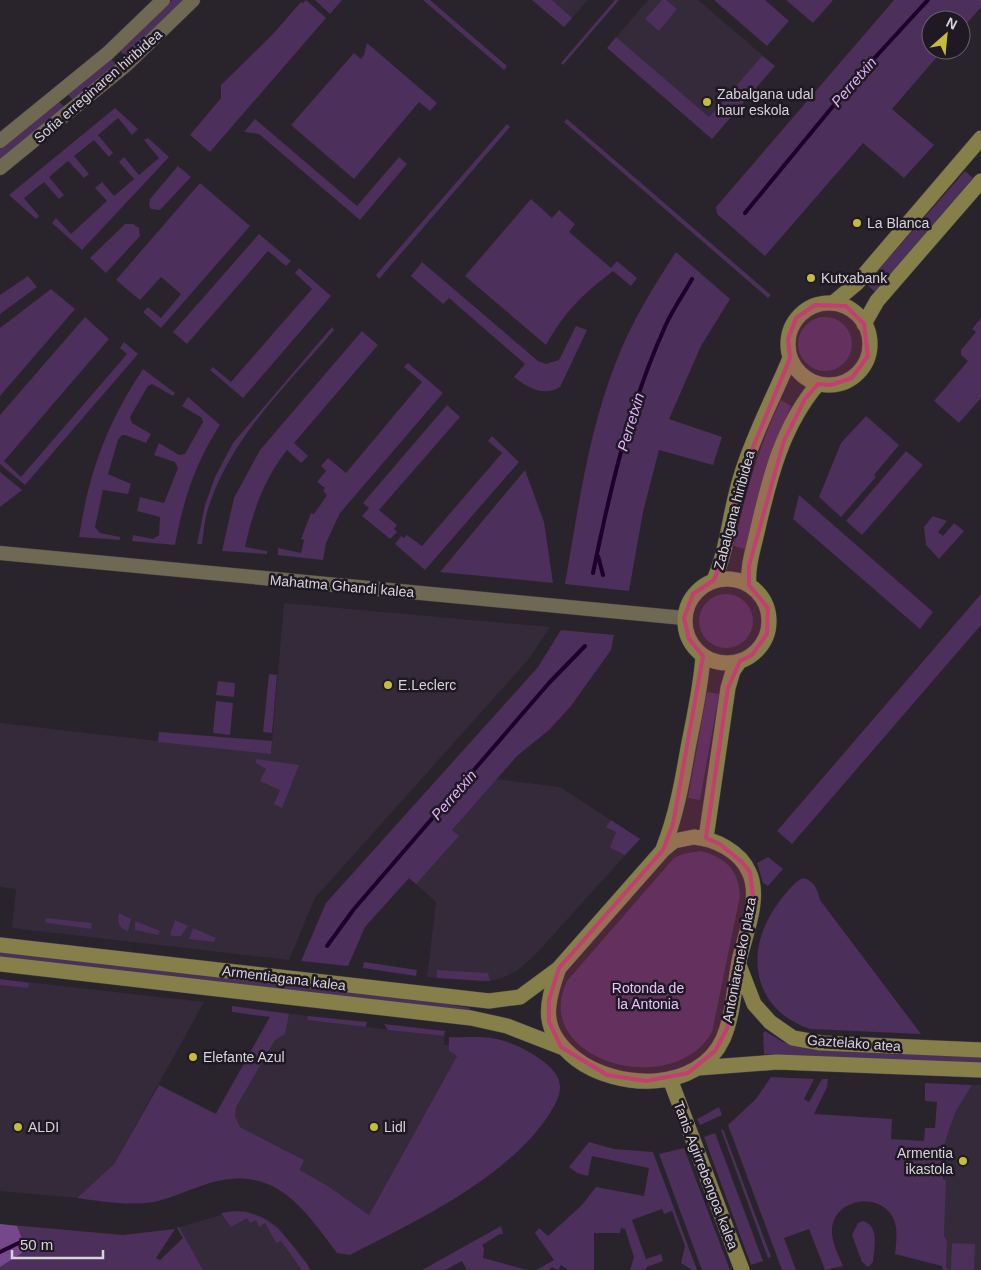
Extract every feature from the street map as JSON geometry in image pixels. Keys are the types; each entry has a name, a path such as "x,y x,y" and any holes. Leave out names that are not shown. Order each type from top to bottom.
{"main road":[{"name":"Sofia erreginaren hiribidea","path":"0,141 108,53 163,0"},
{"name":"Sofia erreginaren hiribidea","path":"0,168 126,66 193,0"},
{"path":"833,303 857,283 981,138"},
{"path":"864,324 871,309 981,181"},
{"path":"833,303 846,306 864,324 870,345 868,356 860,370 841,383 818,384 801,374 790,358 788,339 796,318 815,305 833,303"},
{"name":"Zabalgana hiribidea","path":"714,580 721,561 741,476 765,411 790,358"},
{"name":"Zabalgana hiribidea","path":"749,585 749,566 776,461 792,421 805,399 818,384"},
{"name":"Mahatma Ghandi kalea","path":"0,553 684,618"},
{"path":"727,578 749,585 762,596 768,608 767,634 761,646 752,655 740,661 721,662 703,656 689,639 684,618 687,605 693,594 702,586 714,580 727,578"},
{"path":"663,850 673,824 678,802 701,682 703,656"},
{"path":"706,838 728,688 733,671 740,661"},
{"name":"Antoniareneko plaza","path":"684,838 706,838 732,852 750,872 753,895 729,1021 722,1040 715,1051 698,1068 670,1079 646,1081 608,1075 578,1060 561,1047 554,1034 548,1013 548,1000 560,968 663,850 674,841 684,838"},
{"name":"Armentiagana kalea","path":"0,945 489,1001 520,996 560,968"},
{"name":"Armentiagana kalea","path":"0,964 471,1018 507,1026 561,1047"},
{"name":"Gaztelako atea","path":"739,964 754,1004 770,1022 793,1038 821,1043 981,1050"},
{"name":"Gaztelako atea","path":"698,1068 777,1062 981,1070"},
{"name":"Tanis Agirrebengoa kalea","path":"670,1079 742,1270"}],"highlighted area":[{"path":"815,305 846,306 864,324 868,356 852,378 830,385 818,384 805,399 784,441 749,566 749,585 768,608 767,634 752,655 740,661 728,688 706,838 720,844 743,863 750,872 753,895 727,1029 715,1051 688,1073 646,1081 607,1075 561,1047 549,1022 549,1000 559,968 663,850 673,824 703,656 689,639 684,618 693,594 714,580 741,476 790,358 788,339 796,318"}],"shaded area":[{"path":"532,0 588,0 564,27"},
{"name":"Zabalgana udal haur eskola","path":"648,0 698,0 775,66 712,139 607,48"},
{"path":"284,603 550,627 528,660 315,898 289,960 12,928 16,889 0,887 0,723 271,754"},
{"path":"496,779 560,787 640,839 535,955 517,971 500,979 483,982 427,977 436,902 409,878"},
{"path":"0,979 204,1002 114,1164 77,1198 0,1191"},
{"path":"273,1011 308,1016 307,1020 444,1036 444,1045 449,1045 449,1051 457,1056 369,1215 328,1186 300,1170 304,1160 215,1114"},
{"name":"Armentia ikastola","path":"972,1085 981,1085 981,1270 949,1270 946,1267 947,1241 944,1236 945,1142 955,1113"},
{"path":"234,1211 246,1211 270,1221 279,1228 310,1270 200,1270 177,1228"},
{"path":"0,1224 17,1226 25,1247 22,1253 0,1267"}],"green space":[{"path":"172,0 185,0 125,57 120,50"},
{"path":"306,0 326,18 210,152 190,135 221,98 221,85 273,34 301,2 303,3"},
{"path":"315,0 342,0 330,14"},
{"path":"423,0 430,0 507,66 504,70"},
{"path":"532,0 552,0 572,18 564,27"},
{"path":"615,0 619,0 563,65 561,63"},
{"path":"662,0 666,0 677,9 659,31 645,19"},
{"path":"714,0 765,0 789,21 767,46"},
{"path":"786,0 833,0 813,23"},
{"path":"894,0 981,0 981,7 971,18 971,10 921,10 921,60 934,60 892,109 934,145 904,178 863,143 765,256 717,214 716,207"},
{"path":"616,37 709,117 762,56 775,66 712,139 607,48"},
{"path":"367,43 437,103 430,111 419,102 354,179 291,125 354,53 361,59"},
{"path":"111,58 116,65 74,101 68,95"},
{"path":"59,102 66,108 0,160 0,148"},
{"path":"115,108 138,129 132,135 118,118 98,135 113,153 109,157 94,140 74,156 89,174 84,178 68,161 49,177 64,195 59,199 44,182 24,198 39,216 36,219 9,195"},
{"path":"255,119 357,206 399,157 407,164 360,220 259,134 244,132"},
{"path":"567,119 771,295 768,298 564,122"},
{"path":"507,124 510,127 379,279 376,275"},
{"path":"148,138 169,157 82,250 52,223 56,218 71,234 107,201 95,188 102,182 114,196 134,179 119,162 124,157 139,175 159,158 144,140"},
{"path":"178,166 191,177 160,210 151,209 149,205 150,199"},
{"path":"965,171 973,178 875,292 866,284"},
{"path":"200,183 250,226 161,328 143,312 148,307 161,318 181,294 161,277 140,300 116,280"},
{"path":"531,199 552,218 559,210 575,224 569,232 611,268 617,261 637,278 631,286 613,271 575,304 546,345 465,276"},
{"path":"125,224 133,224 139,228 140,236 106,273 90,258"},
{"path":"259,234 291,261 286,266 268,251 187,344 173,332"},
{"path":"676,252 730,299 701,346 669,419 722,437 713,465 659,450 643,512 629,591 565,584 579,500 591,444 606,389 636,319"},
{"path":"422,262 538,361 546,364 559,360 576,326 587,330 560,387 548,391 536,390 514,377 525,364 449,298 443,304 411,276"},
{"path":"299,268 331,296 243,398 210,370 213,367 231,382 312,289 295,273"},
{"path":"28,276 37,287 0,314 0,295"},
{"path":"51,289 75,309 0,396 0,328"},
{"path":"85,317 109,339 4,461 21,477 127,354 120,348 124,342 138,354 25,485 0,464 0,415"},
{"path":"825,317 835,319 844,325 850,334 852,344 850,354 844,363 835,369 825,371 815,369 806,363 800,354 798,344 800,334 806,325 815,319"},
{"path":"981,318 981,398 959,423 934,401 968,361 961,355 961,350 976,332 972,329"},
{"path":"332,327 334,330 247,432 220,478 208,508 202,544 197,544 205,505 215,477 233,443"},
{"path":"362,331 378,345 294,443 308,456 301,463 287,450 272,472 260,496 245,547 267,551 267,554 222,551 234,498 260,450"},
{"path":"408,363 443,393 340,513 326,543 323,560 278,555 278,548 301,553 304,540 301,539 311,513 314,514 327,495 323,491 325,488 317,482 326,471 321,466 328,458 346,473 422,382 404,367"},
{"path":"143,369 175,393 173,396 152,384 148,386 130,417 132,423 151,434 146,443 125,435 122,435 118,440 108,474 131,484 128,494 103,490 95,527 100,533 120,537 120,540 79,537 88,491 101,449 119,409"},
{"path":"188,397 220,425 211,439 191,483 175,545 132,541 133,535 153,539 159,535 160,517 137,511 140,497 164,503 178,468 175,462 154,455 159,443 179,455 185,454 203,422 202,418 182,406"},
{"path":"781,400 791,406 771,453 745,549 734,546 753,472"},
{"path":"447,405 460,417 379,510 397,525 394,529 397,532 390,539 362,516 369,508 363,503"},
{"path":"866,416 899,445 874,475 876,477 841,517 819,497 841,443"},
{"path":"492,436 519,462 425,570 395,544 401,536 404,538 407,535 422,546 502,453 488,441"},
{"path":"906,451 923,465 862,535 846,521"},
{"path":"525,470 544,522 553,583 440,572"},
{"path":"0,472 22,490 0,507"},
{"path":"799,495 933,612 920,629 793,519"},
{"path":"933,516 947,521 938,532 943,536 954,523 964,531 939,559 926,545 924,527"},
{"path":"726,594 736,596 745,602 751,611 753,621 751,631 745,640 736,646 726,648 716,646 707,640 701,631 699,621 701,611 707,602 716,596"},
{"path":"981,594 981,625 792,844 777,831"},
{"path":"561,630 614,635 611,650 571,706 549,730 517,756 452,830 459,836 416,884 409,878 365,927 348,966 301,961 326,903 538,667"},
{"path":"269,674 277,675 272,733 263,732"},
{"path":"218,681 235,683 234,697 216,695"},
{"path":"707,692 719,694 700,800 688,798"},
{"path":"216,701 233,703 230,735 213,733"},
{"path":"159,732 272,741 271,754 158,742"},
{"path":"256,759 299,765 282,808 274,804 280,790 260,781 266,769 256,763"},
{"path":"611,820 640,839 625,855 610,848 616,832 606,827"},
{"name":"Rotonda de la Antonia","path":"700,851 717,857 729,866 737,879 740,896 712,1032 693,1053 667,1065 639,1067 610,1062 586,1050 568,1032 561,1008 567,981 674,858 683,854"},
{"path":"768,857 783,869 768,886 763,883 757,863"},
{"path":"803,878 815,886 820,900 921,1034 810,1029 790,1020 775,1007 765,992 759,976 757,958 760,939 768,920 779,902 793,885"},
{"path":"119,913 131,919 128,931 119,925"},
{"path":"46,918 92,923 91,929 48,923 45,922"},
{"path":"175,920 188,926 181,936 172,936 170,934"},
{"path":"135,921 160,931 158,935 135,930"},
{"path":"193,928 216,938 214,942 189,939"},
{"path":"0,951 431,1001 470,1008 469,1012 0,957"},
{"path":"364,962 417,970 416,976 363,968"},
{"path":"437,970 488,973 490,981 437,978"},
{"path":"0,979 29,983 28,988 0,985"},
{"path":"232,1006 289,1014 285,1034 275,1040 236,1107 235,1116 240,1127 304,1160 300,1170 328,1186 369,1215 457,1056 449,1051 449,1037 491,1038 507,1042 530,1052 555,1072 560,1085 560,1091 556,1103 548,1116 530,1139 509,1160 484,1179 431,1213 350,1255 337,1253 311,1219 283,1192 267,1184 249,1179 228,1179 146,1203 120,1203 77,1198 114,1164 159,1085 216,1114 270,1017 232,1012"},
{"path":"308,1016 367,1022 366,1027 307,1020"},
{"path":"384,1024 445,1031 444,1036 388,1030"},
{"path":"765,1031 783,1042 803,1048 981,1056 981,1064 764,1054 763,1033"},
{"path":"771,1077 814,1079 804,1099 809,1102 822,1079 828,1079 827,1087 814,1114 892,1119 891,1139 924,1141 925,1128 935,1128 937,1102 925,1101 925,1083 972,1085 955,1113 945,1142 943,1179 946,1180 944,1236 947,1241 946,1267 949,1270 943,1270 942,1266 895,1254 896,1227 891,1215 883,1207 872,1202 861,1202 849,1205 840,1211 834,1221 832,1234 843,1266 825,1270 809,1229 784,1238 796,1270 782,1270 728,1125 756,1099"},
{"path":"719,1107 722,1115 700,1125 697,1119"},
{"path":"723,1129 771,1257 768,1258 721,1130"},
{"path":"715,1133 763,1261 751,1265 704,1137"},
{"path":"589,1142 614,1149 653,1152 697,1270 692,1270 681,1263 685,1246 672,1211 664,1214 662,1209 632,1220 646,1259 661,1254 663,1261 647,1267 645,1270 630,1270 634,1257 625,1229 621,1228 620,1233 594,1233 594,1270 568,1270 561,1265 558,1270 552,1267 549,1270 536,1270 554,1260 535,1233 539,1228 548,1236 582,1205 596,1187 644,1196 649,1168 592,1156 588,1176 577,1173 569,1167"},
{"path":"684,1148 730,1270 702,1270 659,1154"},
{"path":"234,1211 254,1214 277,1228 306,1262 310,1270 302,1270 281,1241 276,1243 265,1223 259,1227 256,1220 250,1223 247,1218 231,1227 221,1213"},
{"path":"863,1221 872,1228 875,1238 873,1262 868,1267 862,1262 852,1235 858,1223"},
{"path":"0,1224 123,1235 175,1229 156,1258 160,1260 183,1238 177,1228 179,1227 203,1270 0,1270"},
{"path":"501,1226 503,1234 482,1245 484,1248 483,1258 527,1270 467,1270 462,1261 445,1270 422,1270"},
{"path":"952,1243 975,1244 974,1270 951,1270"}],"waterway":[{"name":"Perretxin","path":"745,213 857,77 928,0"},
{"name":"Perretxin","path":"593,573 622,449 641,388 667,323 692,279"},
{"path":"598,556 603,575"},
{"name":"Perretxin","path":"327,946 354,909 549,683 585,646"},
{"name":"Perretxin","path":"0,1252 25,1240"}],"place":[{"name":"Zabalgana udal haur eskola","path":"707,102"},
{"name":"La Blanca","path":"857,223"},
{"name":"Kutxabank","path":"811,278"},
{"name":"E.Leclerc","path":"388,685"},
{"name":"Elefante Azul","path":"193,1057"},
{"name":"ALDI","path":"18,1127"},
{"name":"Lidl","path":"374,1127"},
{"name":"Armentia ikastola","path":"963,1161"}]}
